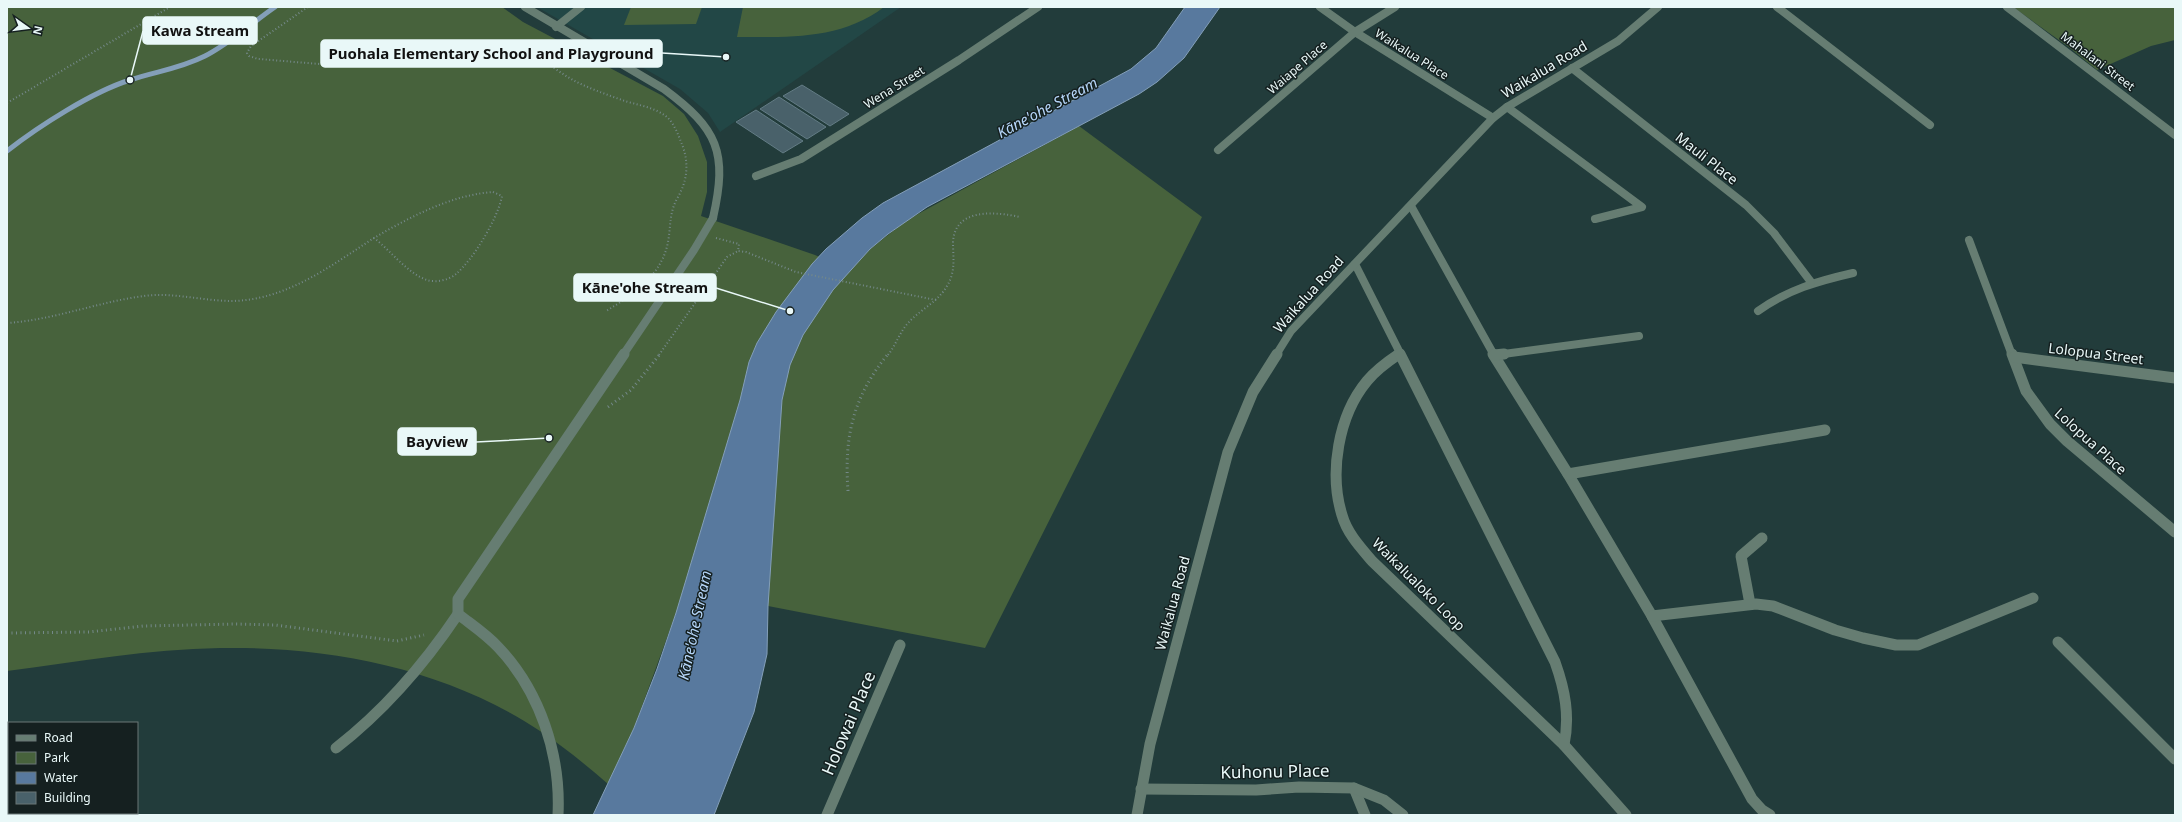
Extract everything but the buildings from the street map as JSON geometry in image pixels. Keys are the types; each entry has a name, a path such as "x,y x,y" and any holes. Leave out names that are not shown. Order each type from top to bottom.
{"street":[{"path":"525,7 556,27 675,94 699,117 714,142 720,167 720,190 713,218 703,237 462,591 456,607 458,614 502,651 516,669 538,708 546,729 556,770 559,789 558,815"},
{"path":"556,27 580,7"},
{"name":"Wena Street","path":"756,176 801,159 964,57 1038,7"},
{"name":"Waikalua Place","path":"1320,7 1356,32 1493,118"},
{"name":"Waiape Place","path":"1218,150 1356,32 1395,7"},
{"name":"Waikalua Road","path":"1137,815 1140,789 1150,744 1218,485 1240,421 1267,367 1291,331 1493,118 1507,107 1618,41 1658,7"},
{"path":"1777,7 1930,125"},
{"name":"Mahalani Street","path":"2007,7 2175,135"},
{"name":"Mauli Place","path":"1572,68 1746,205 1774,233 1811,282"},
{"path":"1507,107 1642,207 1595,219"},
{"path":"1411,206 1494,355 1568,474 1652,616 1752,799 1762,810 1770,815"},
{"name":"Lolopua Place","path":"1969,240 2033,403 2053,428 2175,532"},
{"path":"1355,264 1555,662 1562,679 1568,708 1567,732 1564,745"},
{"path":"1758,311 1780,295 1811,282 1853,273"},
{"path":"1494,355 1639,336"},
{"name":"Waikalualoko Loop","path":"1400,353 1386,361 1370,376 1350,412 1344,430 1338,466 1339,501 1343,517 1353,537 1372,561 1564,745 1626,815"},
{"name":"Lolopua Street","path":"2014,357 2175,378"},
{"path":"1568,474 1825,430"},
{"path":"1750,604 1741,556 1762,538"},
{"path":"1652,616 1750,604 1773,606 1835,630 1863,638 1896,645 1918,645 2033,598"},
{"path":"336,748 359,730 394,698 431,655 458,614"},
{"path":"2058,642 2175,759"},
{"name":"Holowai Place","path":"827,815 900,645"},
{"name":"Kuhonu Place","path":"1140,789 1256,790 1315,787 1354,788 1384,800 1403,815"},
{"path":"1354,788 1365,815"}],"path":[{"path":"7,103 170,7"},
{"path":"308,7 251,46 247,53 249,56 258,59 378,64 412,60 477,43 508,43 524,48 562,74 584,85 655,110 667,117 684,147 688,168 686,180 671,212 665,253 657,268 644,284 627,299 606,311"},
{"path":"7,323 36,320 68,311 145,296 251,300 272,294 313,277 339,262 374,238 409,219 464,196 488,191 496,191 502,196 495,216 474,251 459,270 442,280 431,281 422,277 374,238"},
{"path":"848,491 846,467 848,438 861,394 878,365 897,342 909,322 937,300 945,290 954,269 956,260 952,237 958,226 969,217 986,213 1020,217"},
{"path":"703,237 730,240 739,244 738,251"},
{"path":"606,410 631,390 644,376 727,257 738,251 746,252 796,272 905,295 937,300"},
{"path":"7,633 89,632 143,626 236,624 275,625 397,641 427,634"}],"shaded area":[{"path":"537,7 901,7 720,132 708,113 680,89"}],"green space":[{"path":"7,7 502,7 523,22 663,96 684,114 698,136 707,162 707,192 701,216 815,255 849,270 870,249 907,220 1079,126 1202,217 985,648 768,606 676,613 634,728 608,784 575,756 549,737 504,710 466,692 427,677 346,657 304,651 262,648 193,649 113,656 7,671"},
{"path":"631,7 702,7 696,24 624,25"},
{"path":"743,7 884,7 867,18 850,26 832,31 795,36 737,37"},
{"path":"2013,7 2175,7 2175,40 2151,46 2097,70 2070,48"}],"water":[{"path":"1185,7 1220,7 1184,58 1157,82 1139,94 927,207 888,234 870,249 833,290 803,335 790,365 782,400 768,606 767,654 754,712 714,815 593,815 634,728 657,669 676,613 740,400 749,362 757,343 776,312 812,264 826,249 862,218 883,203 1131,69 1156,48"}],"waterway":[{"path":"7,151 34,131 66,111 115,85 177,67 205,56 232,39 275,7"}],"place":[{"name":"Puohala Elementary School and Playground","path":"726,57"},
{"name":"Kawa Stream","path":"130,80"},
{"name":"Kāne'ohe Stream","path":"790,311"},
{"name":"Bayview","path":"549,438"}]}
